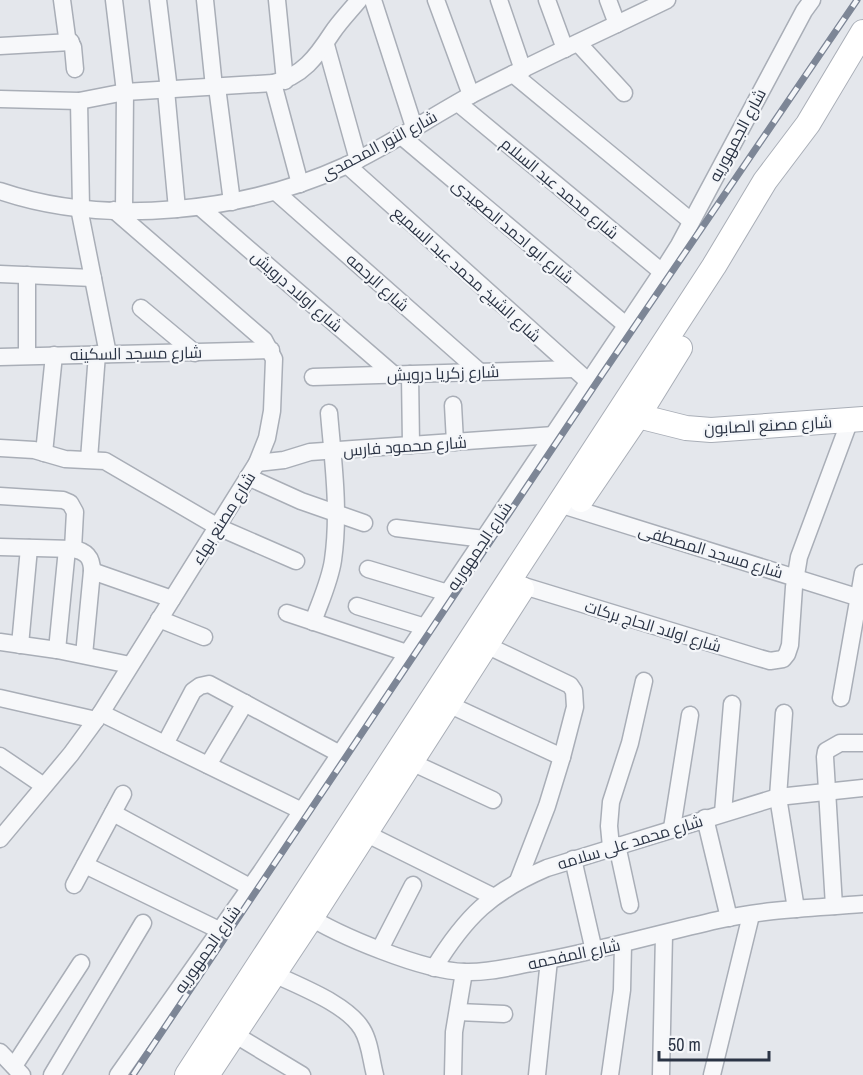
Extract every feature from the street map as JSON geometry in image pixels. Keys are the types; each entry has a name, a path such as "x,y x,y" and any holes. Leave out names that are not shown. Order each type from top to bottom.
{"main road":[{"path":"207,1075 274,974 303,913 686,324 782,182 800,148 808,124 863,32"},
{"path":"187,1075 303,913 365,833 524,586 567,506 638,416 686,324"},
{"name":"شارع مصنع الصابون","path":"638,416 686,428 711,430 856,419"}],"street":[{"path":"62,0 67,37 73,47 75,69"},
{"path":"114,0 125,92 119,210 264,340 271,350"},
{"path":"158,0 177,209"},
{"path":"205,0 232,202"},
{"path":"277,0 279,82 300,184"},
{"path":"0,99 79,101 125,92 279,82 307,66 326,45 336,27 359,0"},
{"path":"373,0 407,131"},
{"path":"436,0 464,99"},
{"path":"499,0 518,72 691,221"},
{"path":"547,0 571,46 624,93"},
{"path":"608,0 617,24"},
{"name":"شارع النور المحمدى","path":"0,191 49,205 119,210 200,207 276,192 352,163 464,99 667,0"},
{"name":"شارع الجمهوريه","path":"118,1075 221,931 662,272 812,0"},
{"path":"0,46 71,42"},
{"path":"326,45 352,163"},
{"name":"شارع محمد عبد السلام","path":"464,99 662,272"},
{"path":"79,101 80,208 93,278 103,354 89,459"},
{"name":"شارع ابو احمد الصعيدى","path":"407,131 627,326"},
{"name":"شارع الشيخ محمد عبد السميع","path":"352,163 588,382"},
{"name":"شارع الرحمه","path":"276,192 480,372"},
{"name":"شارع اولاد درويش","path":"200,207 402,374"},
{"path":"0,274 93,278"},
{"path":"27,275 27,355"},
{"path":"141,308 195,352"},
{"name":"شارع مسجد السكينه","path":"0,357 271,350"},
{"name":"شارع مصنع بهاء","path":"2,833 44,786 99,717 252,470 267,438 272,411 275,368 271,350"},
{"path":"44,453 54,355"},
{"name":"شارع زكريا درويش","path":"313,377 573,369"},
{"path":"402,374 411,445"},
{"path":"453,405 455,442"},
{"path":"313,622 333,562 336,498 329,413"},
{"path":"795,578 799,557 856,419"},
{"name":"شارع محمود فارس","path":"252,470 305,453 554,435"},
{"path":"0,448 26,448 65,459 89,459 111,463 218,527 296,561"},
{"path":"252,470 301,501 364,523"},
{"path":"0,496 63,500 70,503 75,512 57,650"},
{"name":"شارع مسجد المصطفى","path":"567,506 860,598"},
{"path":"396,528 484,539"},
{"path":"0,547 70,549 81,551 88,556 92,563 92,572 84,655"},
{"path":"20,645 29,548"},
{"path":"368,569 448,593"},
{"path":"92,572 172,599"},
{"path":"841,698 863,573"},
{"name":"شارع اولاد الحاج بركات","path":"524,586 770,661 783,659 790,645 795,578"},
{"path":"357,606 425,627"},
{"path":"287,613 407,653"},
{"path":"159,619 204,637"},
{"path":"0,642 57,650 130,665"},
{"path":"486,645 570,685 576,698 562,757 544,815 518,880"},
{"path":"630,905 609,820 611,802 630,743 644,681"},
{"path":"165,744 193,691 209,684 340,754"},
{"path":"0,698 99,717 165,744 302,811"},
{"path":"208,765 245,703"},
{"path":"448,704 562,757"},
{"path":"723,813 732,704"},
{"path":"784,713 778,797 796,909"},
{"path":"672,828 690,715"},
{"path":"834,906 826,751 840,743 863,743"},
{"path":"0,756 44,786"},
{"path":"411,762 493,800"},
{"name":"شارع محمد على سلامه","path":"434,968 458,932 479,909 518,880 614,846 778,797 827,790 863,788"},
{"path":"74,885 123,794"},
{"path":"112,813 250,887"},
{"path":"705,818 729,918"},
{"path":"365,833 494,897"},
{"path":"573,860 594,951"},
{"path":"85,865 221,931"},
{"path":"380,949 413,885"},
{"name":"شارع المفحمه","path":"303,913 380,949 434,968 486,972 594,951 729,918 796,909 863,904"},
{"path":"712,1075 751,915"},
{"path":"52,1075 143,923"},
{"path":"661,1075 664,934"},
{"path":"610,1075 622,990 623,944"},
{"path":"537,1075 549,960"},
{"path":"8,1061 81,963"},
{"path":"453,1075 452,1054 464,972"},
{"path":"274,974 342,1009 354,1018 363,1030 375,1075"},
{"path":"458,1012 504,1014"},
{"path":"234,1034 303,1075"},
{"path":"363,1075 370,1057"}],"railway":[{"path":"133,1075 603,373 857,0"}]}
